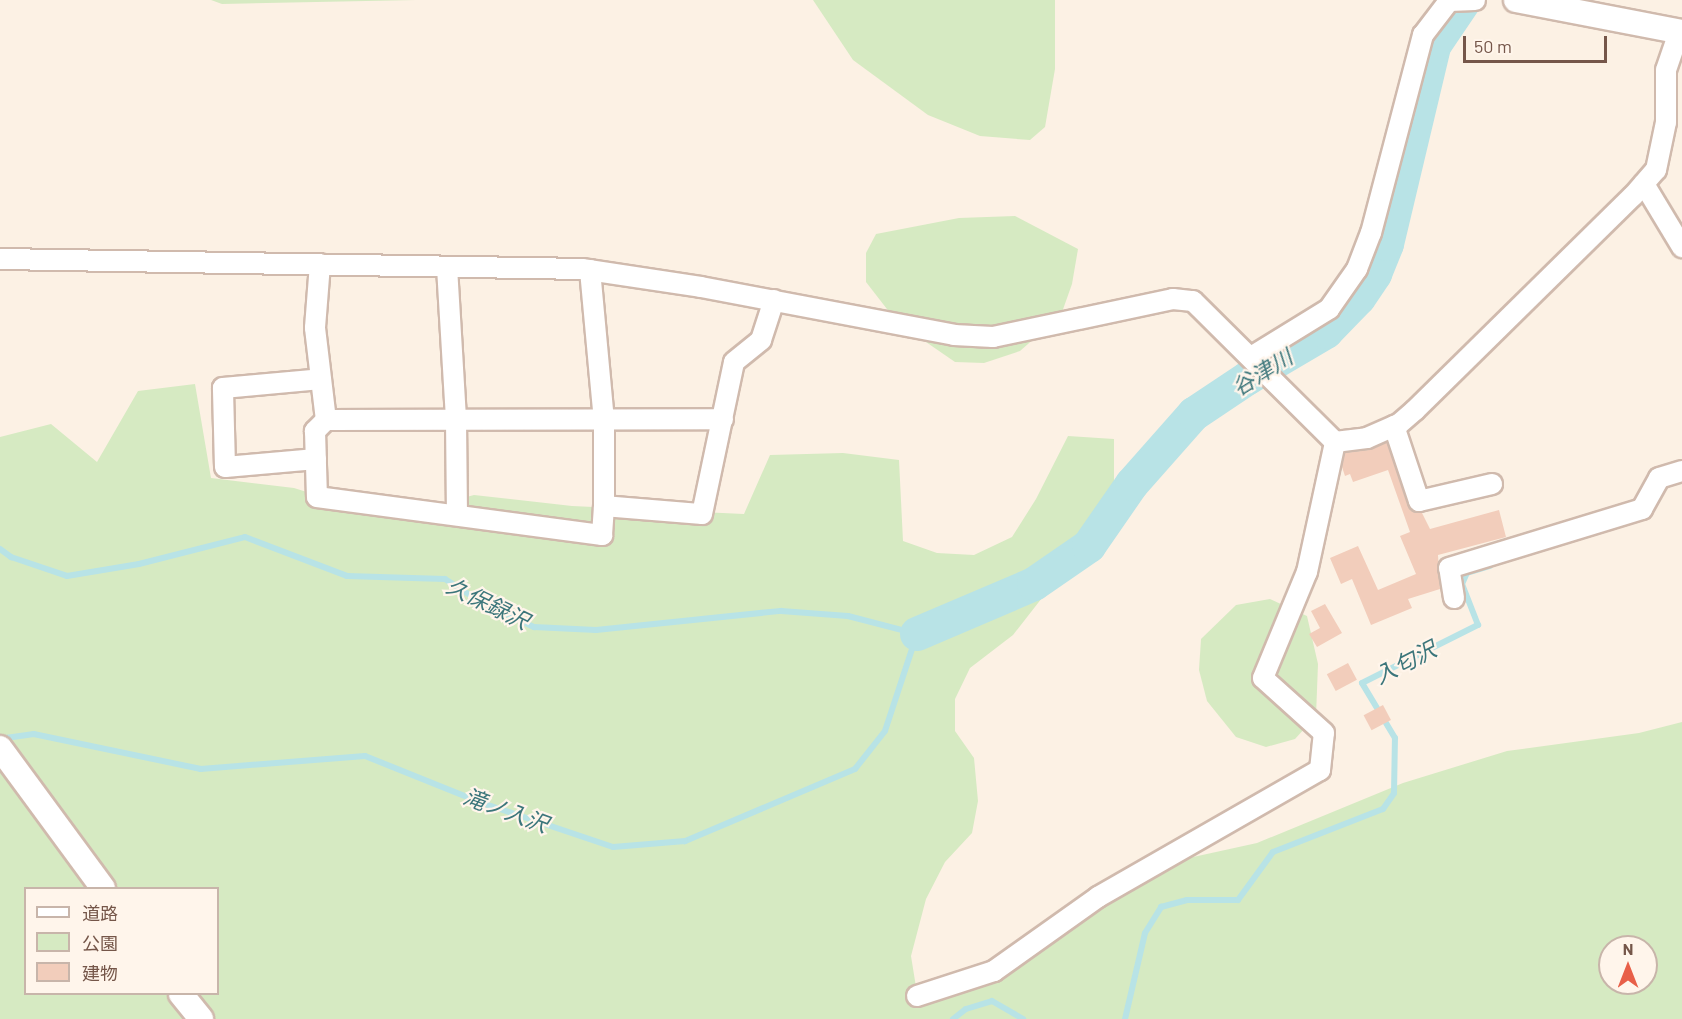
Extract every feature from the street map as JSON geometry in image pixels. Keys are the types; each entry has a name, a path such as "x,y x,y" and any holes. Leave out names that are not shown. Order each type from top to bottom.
{"street":[{"path":"1251,357 1329,309 1357,269 1371,233 1423,35 1449,1 1475,0"},
{"path":"1335,442 1367,438 1394,426 1415,410 1656,170 1666,122 1666,70 1681,32 1516,0"},
{"path":"1644,184 1682,247"},
{"path":"0,259 590,270 774,300 954,335 993,337 1173,299 1193,301 1335,442"},
{"path":"320,264 315,328 326,420"},
{"path":"447,267 456,420 457,515"},
{"path":"590,270 604,420 603,535 317,497 315,431 326,420 604,420 723,419"},
{"path":"604,506 702,514 734,362 761,340 774,300"},
{"path":"316,459 225,467 223,388 321,379"},
{"path":"1394,426 1419,501 1492,484"},
{"path":"917,996 994,971 1098,897 1320,770 1324,733 1263,678 1307,572 1335,442"},
{"path":"1454,598 1449,568 1642,509 1659,478 1682,471"},
{"path":"0,748 102,887"},
{"path":"183,995 201,1019"}],"green space":[{"path":"211,0 416,0 222,4"},
{"path":"813,0 1055,0 1055,69 1045,127 1030,140 980,136 928,115 853,60"},
{"path":"1015,216 1078,249 1072,284 1061,315 1020,351 984,363 955,362 897,322 866,282 866,253 876,234 959,218"},
{"path":"195,384 211,478 294,488 389,518 474,495 572,506 744,514 770,455 843,453 899,460 903,541 937,553 974,555 1012,537 1036,499 1068,436 1114,439 1114,486 1088,539 1013,635 970,668 955,699 955,731 974,758 978,801 972,833 945,862 926,899 911,956 916,987 984,968 1143,868 1257,843 1403,783 1507,751 1639,733 1682,722 1682,1019 0,1019 0,437 51,424 97,462 138,391"},
{"path":"1270,599 1307,616 1318,664 1316,716 1295,739 1266,747 1236,737 1207,701 1199,670 1201,639 1236,605"}],"building":[{"path":"1387,442 1408,505 1415,512 1422,513 1430,529 1499,510 1506,537 1438,555 1440,589 1408,599 1412,608 1371,625 1352,579 1341,584 1330,558 1358,546 1378,590 1416,574 1400,536 1410,532 1388,470 1353,482 1350,474 1345,476 1342,467 1345,453 1369,450"},
{"path":"1325,604 1342,633 1317,647 1309,634 1320,628 1311,611"},
{"path":"1348,663 1357,680 1336,691 1327,674"},
{"path":"1383,705 1391,720 1372,730 1364,715"}],"waterway":[{"name":"谷津川","path":"917,634 1034,584 1089,546 1132,484 1194,414 1248,378 1326,332 1359,298 1375,274 1387,244 1434,46 1465,0"},
{"name":"滝ノ入沢","path":"0,549 11,557 67,576 139,564 245,537 347,576 445,579 481,602 534,627 596,630 781,611 848,616 917,634 885,731 855,769 685,841 613,847 482,803 365,756 201,769 34,734 0,739"},
{"name":"入匂沢","path":"1125,1019 1145,933 1161,907 1187,900 1238,900 1273,852 1383,809 1394,793 1395,738 1362,683 1478,625 1462,584 1467,573 1490,566"},
{"name":"入匂沢","path":"953,1019 966,1009 992,1001 1023,1019"}],"water label":[{"name":"久保録沢","path":"488,603"}]}
